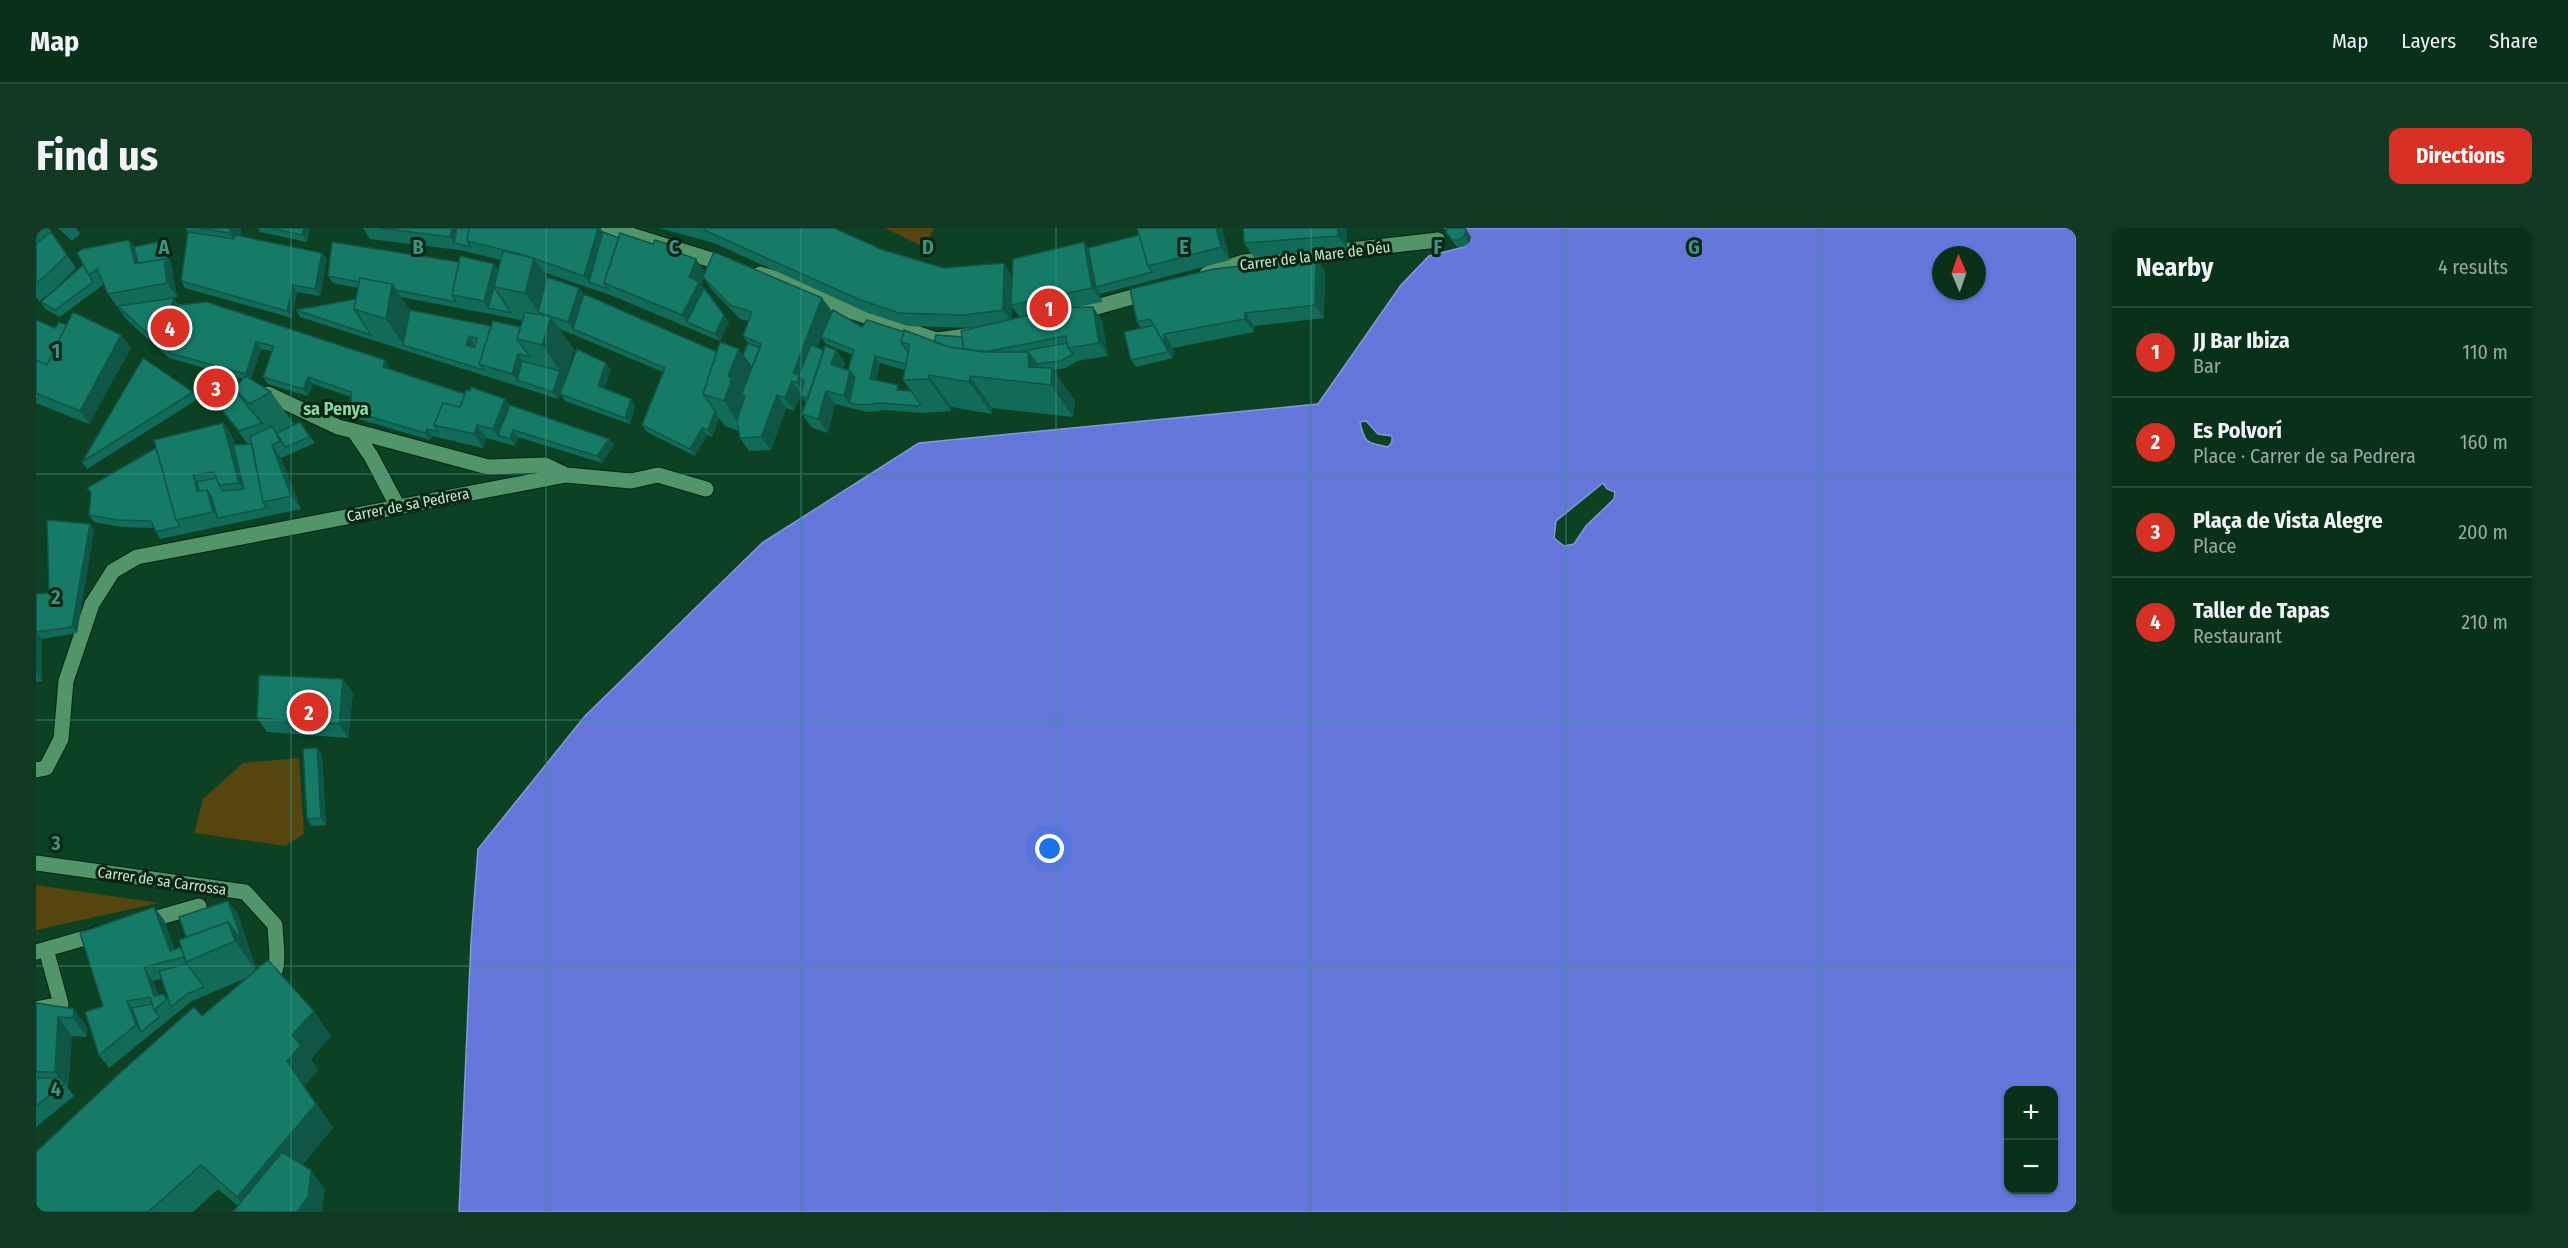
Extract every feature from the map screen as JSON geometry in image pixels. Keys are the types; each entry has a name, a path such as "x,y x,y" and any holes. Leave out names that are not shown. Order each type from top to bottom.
{"street":[{"path":"608,228 797,285 838,307 937,340 994,332"},
{"name":"Carrer de la Mare de Déu","path":"1188,280 1244,262 1438,240"},
{"path":"1063,316 1166,287"},
{"path":"268,394 338,427 488,467 545,465 566,475"},
{"path":"354,431 371,456 398,507"},
{"name":"Carrer de sa Pedrera","path":"41,769 61,739 66,681 92,604 113,571 137,557 566,475 631,481 658,475 706,489"},
{"name":"Carrer de sa Carrossa","path":"36,863 245,892 274,925 276,970 270,981 251,994"},
{"name":"Carrer de sa Carrossa","path":"131,925 199,906"},
{"path":"36,1009 61,1004 41,951 109,932"}],"shaded area":[{"path":"885,228 934,228 925,248"},
{"path":"299,758 304,834 285,846 194,833 203,799 243,763"},
{"path":"36,885 159,903 36,930"}],"water":[{"path":"1445,228 2076,228 2076,1212 459,1212 471,942 478,849 585,716 762,543 919,443 1318,404 1401,285 1429,256 1464,247 1461,232","holes":["1366,421 1378,434 1392,436 1392,442 1388,447 1366,439 1360,422","1603,483 1607,489 1615,492 1614,499 1586,526 1574,544 1564,546 1554,538 1556,521"]}],"building":[{"path":"200,228 230,228 229,233"},
{"path":"270,228 304,228 302,235"},
{"path":"380,228 452,228 450,237"},
{"path":"457,228 469,228 467,241 471,247 454,243"},
{"path":"469,228 598,228 584,276 524,255 467,241"},
{"path":"705,228 834,228 883,250 944,268 1004,263 1003,310 964,315 899,313 858,299 704,230"},
{"path":"1137,228 1216,228 1221,247 1148,266"},
{"path":"1243,228 1338,228 1338,236 1244,243"},
{"path":"1447,228 1465,228 1466,230 1464,236 1459,240 1452,240 1446,232"},
{"path":"51,232 67,255 36,283 36,244"},
{"path":"188,232 234,239 235,235 322,253 315,289 293,285 287,311 181,281"},
{"path":"603,232 619,238 604,283 608,289 589,282"},
{"path":"620,233 653,244 655,240 670,245 668,249 696,259 689,277 699,282 682,315 604,283"},
{"path":"1139,235 1152,272 1096,287 1088,248"},
{"path":"129,240 135,264 164,259 167,283 108,294 97,269 89,275 77,253 83,249"},
{"path":"158,242 160,256 166,255 169,266 164,259 138,263 134,247"},
{"path":"332,242 459,262 452,295 456,302 396,290 392,284 360,278 359,282 328,276"},
{"path":"1084,242 1092,288 1011,305 1013,259"},
{"path":"503,251 534,258 525,293 494,287"},
{"path":"714,252 822,298 793,373 799,375 797,383 792,381 785,398 777,395 761,437 740,438 737,420 745,397 742,393 761,344 743,336 752,312 730,305 703,277"},
{"path":"460,256 494,264 484,301 452,295"},
{"path":"1316,257 1315,305 1245,313 1245,319 1164,334 1164,343 1150,319 1137,322 1130,289 1214,269"},
{"path":"83,265 93,282 55,310 41,302"},
{"path":"547,277 579,288 568,322 538,312"},
{"path":"360,278 392,284 386,319 354,309"},
{"path":"494,287 511,313 488,308"},
{"path":"704,288 724,315 715,334 687,322"},
{"path":"584,294 717,352 703,394 715,411 708,430 702,428 690,449 642,425 665,368 573,329"},
{"path":"174,298 166,323 170,324 165,346 160,345 118,306"},
{"path":"356,299 354,309 371,335 296,310"},
{"path":"207,302 385,360 383,367 465,394 460,407 443,403 434,425 438,432 427,429 425,433 351,411 351,392 308,377 303,389 263,377 274,346 256,342 246,374 169,353 174,330 172,327 179,305"},
{"path":"1093,307 1099,343 1068,348 1066,336 984,352 964,349 961,331 1059,308"},
{"path":"410,310 491,326 479,364 484,370 403,345","holes":["469,336 477,338 475,347 466,345"]},
{"path":"833,310 862,327 867,320 904,332 901,342 908,352 906,364 875,356 870,379 898,385 897,390 911,391 921,405 849,403 855,378 848,370 854,350 821,337"},
{"path":"73,312 121,335 80,411 36,393 36,360 47,365"},
{"path":"525,312 551,317 542,345 517,339"},
{"path":"70,318 47,365 36,360 36,320 55,328 59,322 66,325"},
{"path":"493,321 520,327 517,339 530,357 518,354 512,374 479,364"},
{"path":"1154,325 1168,352 1131,360 1124,332"},
{"path":"904,330 949,347 989,352 1028,352 1029,367 1052,368 1051,385 970,376 969,382 929,375 928,379 903,380 909,347 909,344 901,342"},
{"path":"936,335 962,337 964,349 934,342"},
{"path":"720,342 739,349 728,376 732,378 724,401 703,394"},
{"path":"748,343 760,348 752,368 743,355"},
{"path":"1067,343 1073,354 1061,361 1037,364 1028,352 1018,352"},
{"path":"811,345 824,350 808,399 801,396 804,381 799,375"},
{"path":"825,346 836,350 831,364 850,371 844,396 826,391 818,419 802,414"},
{"path":"577,349 606,363 598,386 631,399 625,418 560,394"},
{"path":"143,358 193,392 82,462"},
{"path":"522,361 560,371 553,392 517,380"},
{"path":"246,376 271,392 249,404 234,388"},
{"path":"239,382 234,388 262,423 239,431 217,404"},
{"path":"471,387 505,399 493,429 477,425 474,434 434,425 443,403 460,407 466,390 470,391"},
{"path":"226,394 217,404 221,410 214,401"},
{"path":"510,405 609,439 597,456 513,430 510,439 498,435"},
{"path":"300,422 310,437 285,447 277,433"},
{"path":"223,423 239,483 219,485 214,472 193,475 197,491 207,490 213,512 176,520 154,440"},
{"path":"272,426 280,441 272,445 291,496 263,502 250,437"},
{"path":"252,444 263,502 267,508 218,518 211,496 207,490 199,491 197,482 216,478 223,491 244,489 233,445"},
{"path":"156,448 176,520 180,526 156,532 151,521 117,520 89,515 91,493 87,488"},
{"path":"47,520 90,524 72,627 37,632 37,654 36,594 49,593"},
{"path":"259,675 343,679 339,724 257,718"},
{"path":"317,748 321,818 307,819 303,749"},
{"path":"228,901 242,941 228,922 186,937 179,917"},
{"path":"154,907 170,951 181,947 184,957 144,967 154,996 164,994 166,1000 154,1010 150,997 127,1001 136,1025 99,1055 85,1012 103,1006 80,933"},
{"path":"228,922 235,941 186,962 179,940"},
{"path":"268,960 314,1011 292,1035 301,1045 287,1061 316,1104 237,1197 201,1165 148,1212 40,1212 36,1208 36,1152 194,1007 202,1016"},
{"path":"187,964 204,987 187,994 171,1007 159,971"},
{"path":"36,1003 74,1009 73,1018 58,1017 55,1072 36,1072"},
{"path":"152,1004 159,1017 141,1032 132,1008"},
{"path":"36,1078 59,1078 65,1083 36,1106"},
{"path":"282,1152 311,1170 308,1197 297,1212 233,1212 241,1202"}],"place":[{"name":"JJ Bar Ibiza","path":"1049,308"},
{"name":"Taller de Tapas","path":"170,328"},
{"name":"Plaça de Vista Alegre","path":"216,388"},
{"name":"Es Polvorí","path":"309,712"}],"district":[{"name":"sa Penya","path":"336,409"}]}
